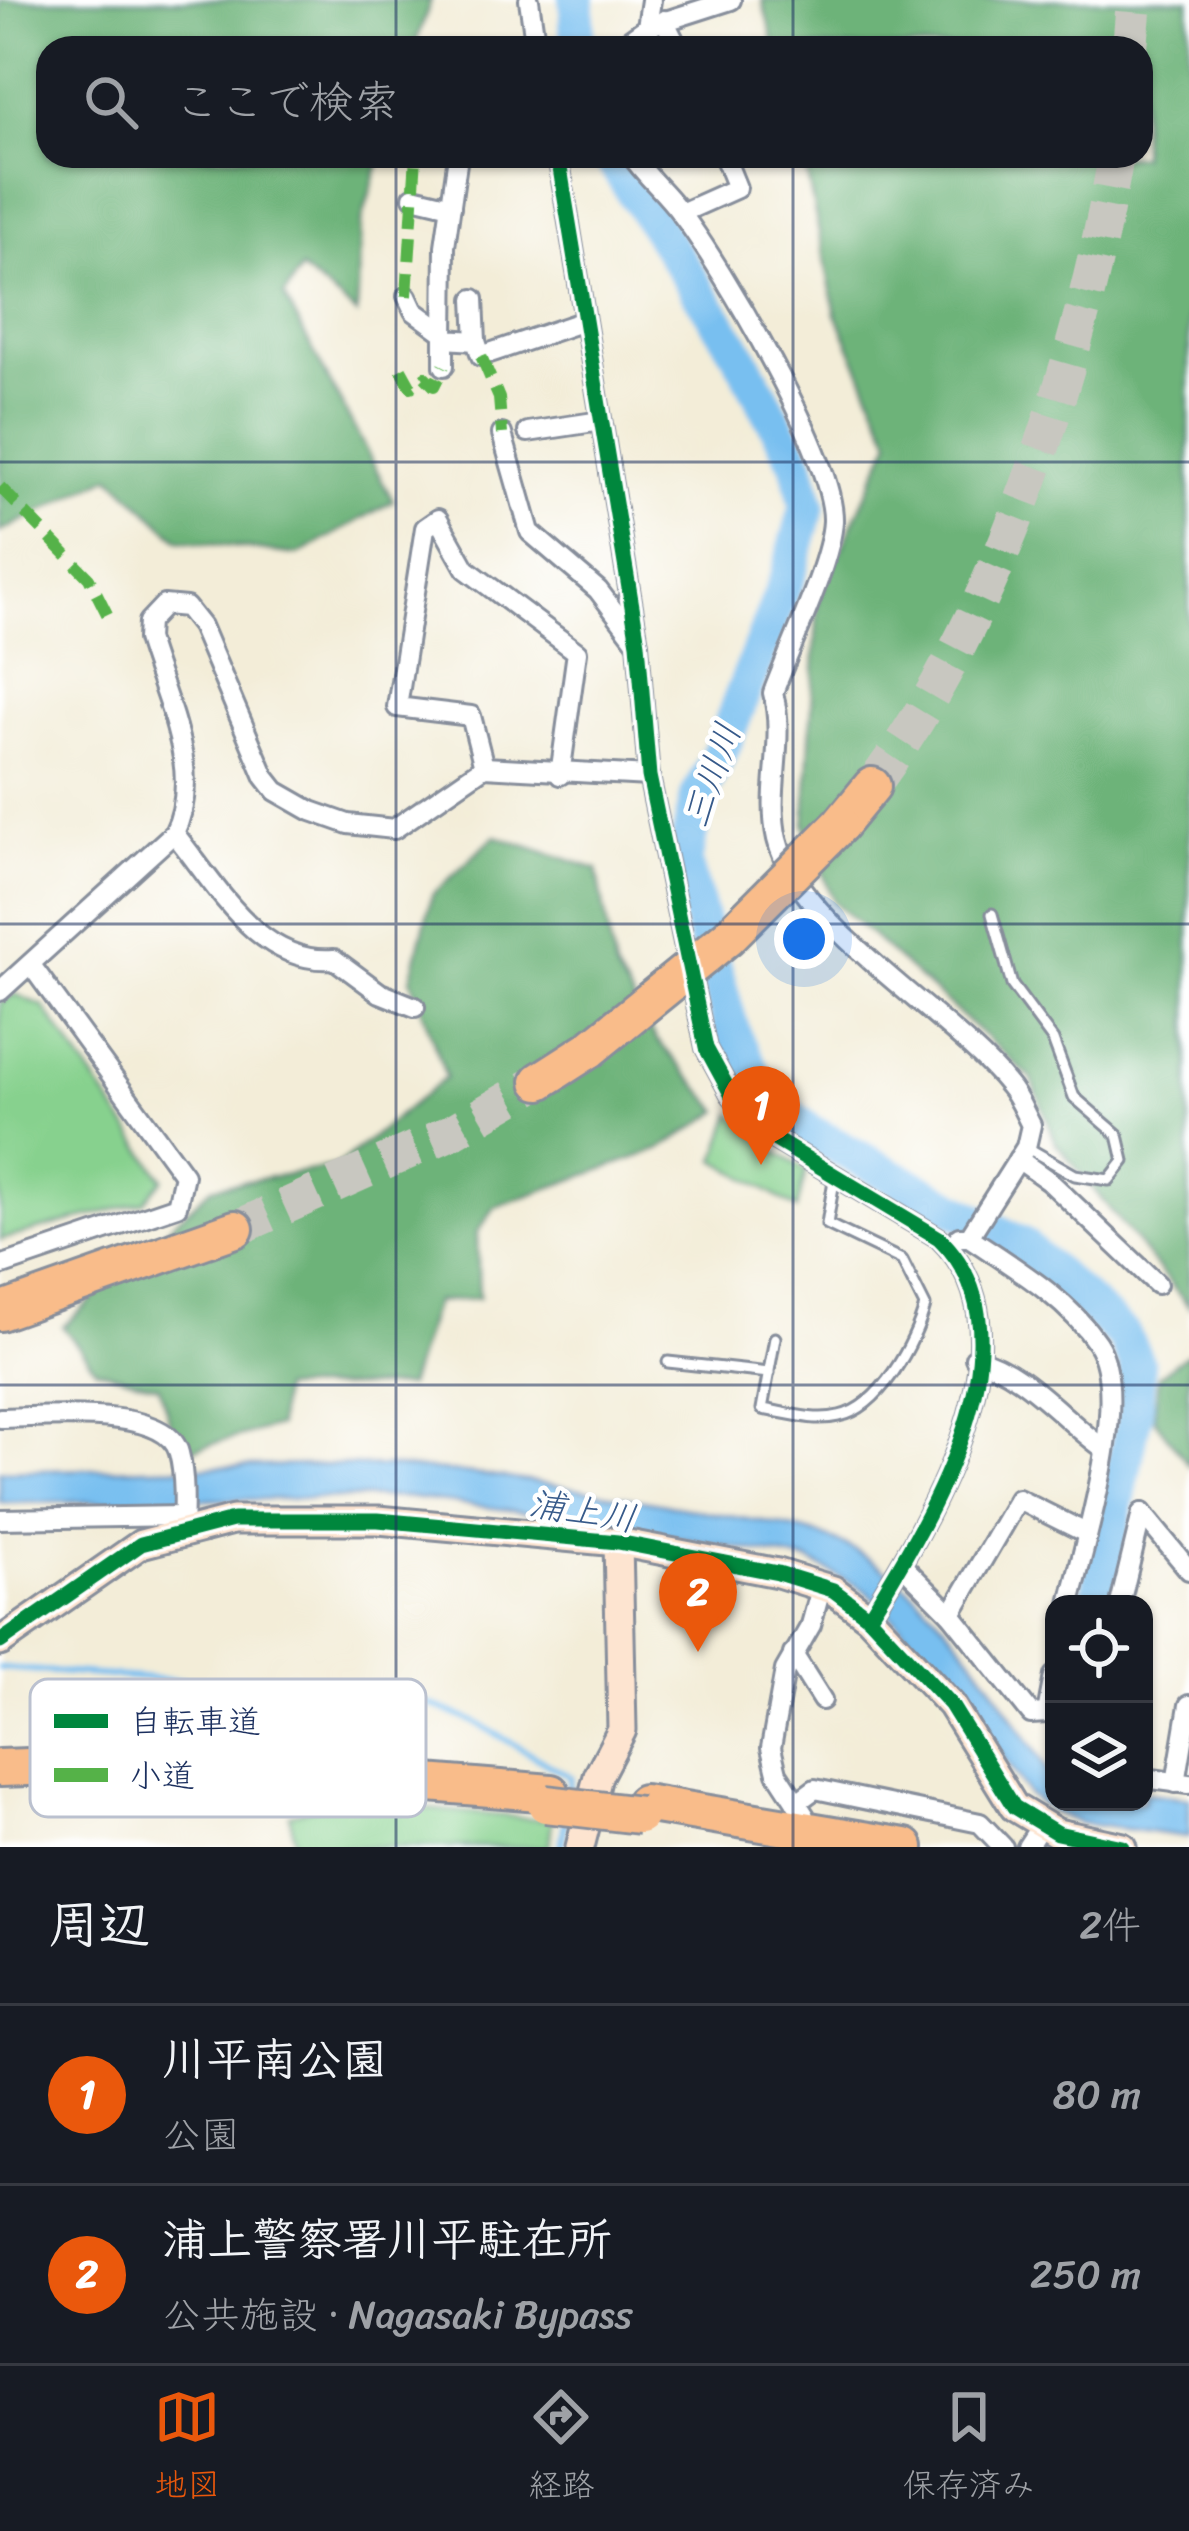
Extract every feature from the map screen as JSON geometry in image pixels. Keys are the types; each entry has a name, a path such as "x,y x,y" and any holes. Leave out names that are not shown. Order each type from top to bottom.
{"highway":[{"path":"541,1081 590,1049 728,937 840,825 872,786"},
{"path":"0,1312 235,1229"},
{"path":"0,1768 30,1767"},
{"path":"0,1784 30,1783"},
{"path":"426,1786 642,1809 905,1847"},
{"path":"426,1791 548,1798"},
{"path":"642,1809 842,1847"}],"street":[{"path":"530,0 534,36"},
{"path":"651,0 656,23 667,36"},
{"path":"636,36 656,23 731,0"},
{"path":"444,367 456,168"},
{"path":"560,168 638,643 649,776 706,1048 731,1094 764,1133 833,1180 939,1238 957,1260 977,1304 976,1358 962,1446 927,1523 869,1617"},
{"path":"642,168 681,213 754,337 830,490 832,532 773,694 780,717 773,779 777,842 829,918 1009,1086 1030,1125 1022,1153 969,1237"},
{"path":"681,213 737,188 729,168"},
{"path":"413,197 451,206"},
{"path":"407,296 414,311 444,336 476,341"},
{"path":"474,299 481,356 584,321"},
{"path":"528,432 601,421"},
{"path":"502,434 530,532 598,590 638,643"},
{"path":"484,767 472,716 398,707 425,528 438,518 466,569 577,652 560,775"},
{"path":"0,991 174,833 187,807 187,774 146,639 154,611 174,603 186,607 201,626 265,777 293,802 348,824 394,829 484,767 560,775 649,776"},
{"path":"174,833 258,936 302,962 334,959 380,993 415,1007"},
{"path":"0,1266 177,1206 184,1175 31,965"},
{"path":"1022,1153 1157,1284"},
{"path":"939,1238 969,1237 1022,1273 1097,1343 1111,1377 1103,1448 1072,1595"},
{"path":"976,1358 1018,1374 1056,1414 1103,1448"},
{"path":"0,1418 140,1422 167,1436 179,1453 184,1523"},
{"path":"951,1614 1018,1499 1086,1533"},
{"path":"1122,1595 1142,1513 1189,1570"},
{"path":"0,1519 184,1523 291,1517 434,1523 618,1542 822,1586 869,1617 951,1705 1034,1837 1123,1847"},
{"path":"0,1642 141,1544 184,1523"},
{"path":"580,1847 598,1776 622,1730 618,1542"},
{"path":"900,1566 951,1614 1031,1714 1046,1712 1048,1703"},
{"path":"822,1586 811,1625 793,1654 771,1748 777,1773 801,1810 815,1790 854,1796 980,1823 1003,1847"},
{"path":"793,1654 822,1700"},
{"path":"1153,1779 1183,1784 1189,1705"}],"lane":[{"path":"992,914 1012,985 1053,1040 1074,1097 1118,1135 1124,1161 1109,1180 1075,1175 1022,1153"},
{"path":"775,1338 762,1409 823,1419 845,1416 868,1402 920,1324 925,1306 902,1259 827,1224 833,1180"},
{"path":"668,1362 770,1373"}],"green space":[{"path":"0,0 431,0 418,36 36,36 36,168 377,168 361,224 357,314 301,269 284,296 393,501 298,555 179,540 111,476 0,532"},
{"path":"762,0 1189,0 1189,1307 1056,1143 1031,1078 834,902 805,825 818,600 891,440 836,314 806,168 1153,168 1153,36 772,36"},
{"path":"495,836 597,869 615,970 657,1040 720,1111 661,1149 495,1207 477,1233 479,1298 435,1302 408,1386 281,1389 278,1426 179,1453 159,1386 96,1369 63,1327 212,1187 337,1166 446,1077 411,979 432,895"},
{"path":"15,994 43,1006 163,1179 144,1202 0,1240 0,1003"},
{"path":"732,1114 764,1144 806,1170 797,1209 716,1160"},
{"path":"1189,1353 1189,1465 1154,1419 1158,1376"},
{"path":"426,1809 552,1820 549,1847 297,1847 290,1817 426,1817"}],"water":[{"name":"浦上川","path":"319,1465 417,1469 562,1486 821,1536 856,1551 900,1581 959,1641 1037,1753 1045,1769 1045,1806 1029,1795 966,1703 900,1625 865,1590 809,1561 564,1517 406,1497 0,1503 0,1471"},
{"path":"1153,1794 1189,1798 1189,1837 1079,1823 1053,1812 1153,1811"}],"waterway":[{"name":"三川川","path":"577,0 577,36"},
{"name":"三川川","path":"618,168 739,354 797,463 808,505 788,576 722,748 698,796 684,862 733,1034 764,1096 810,1132 1022,1245 1123,1335 1137,1364 1135,1412 1098,1595"},
{"path":"0,1668 156,1679"},
{"path":"426,1703 475,1722 571,1777 568,1796"},
{"path":"561,1847 565,1821"}],"tunnel":[{"path":"1131,36 1134,0"},
{"path":"872,786 958,646 1028,485 1081,317 1114,168"},
{"path":"235,1229 454,1131 540,1081"}],"marked path":[{"path":"407,296 415,168"},
{"path":"481,356 499,398 502,434"},
{"path":"401,369 411,387 425,377 434,386 444,366"},
{"path":"0,487 89,578 111,622"}],"cycle path":[{"path":"560,168 638,643 649,776 706,1048 731,1094 764,1133 939,1238 968,1279 980,1326 977,1377 964,1430 918,1532 869,1617"},
{"path":"0,1642 141,1544 233,1520 378,1520 618,1542 778,1573 833,1590 869,1617 951,1705 1014,1807 1057,1833 1123,1847"}],"place":[{"name":"川平南公園","path":"761,1165"},
{"name":"浦上警察署川平駐在所","path":"698,1652"}]}
